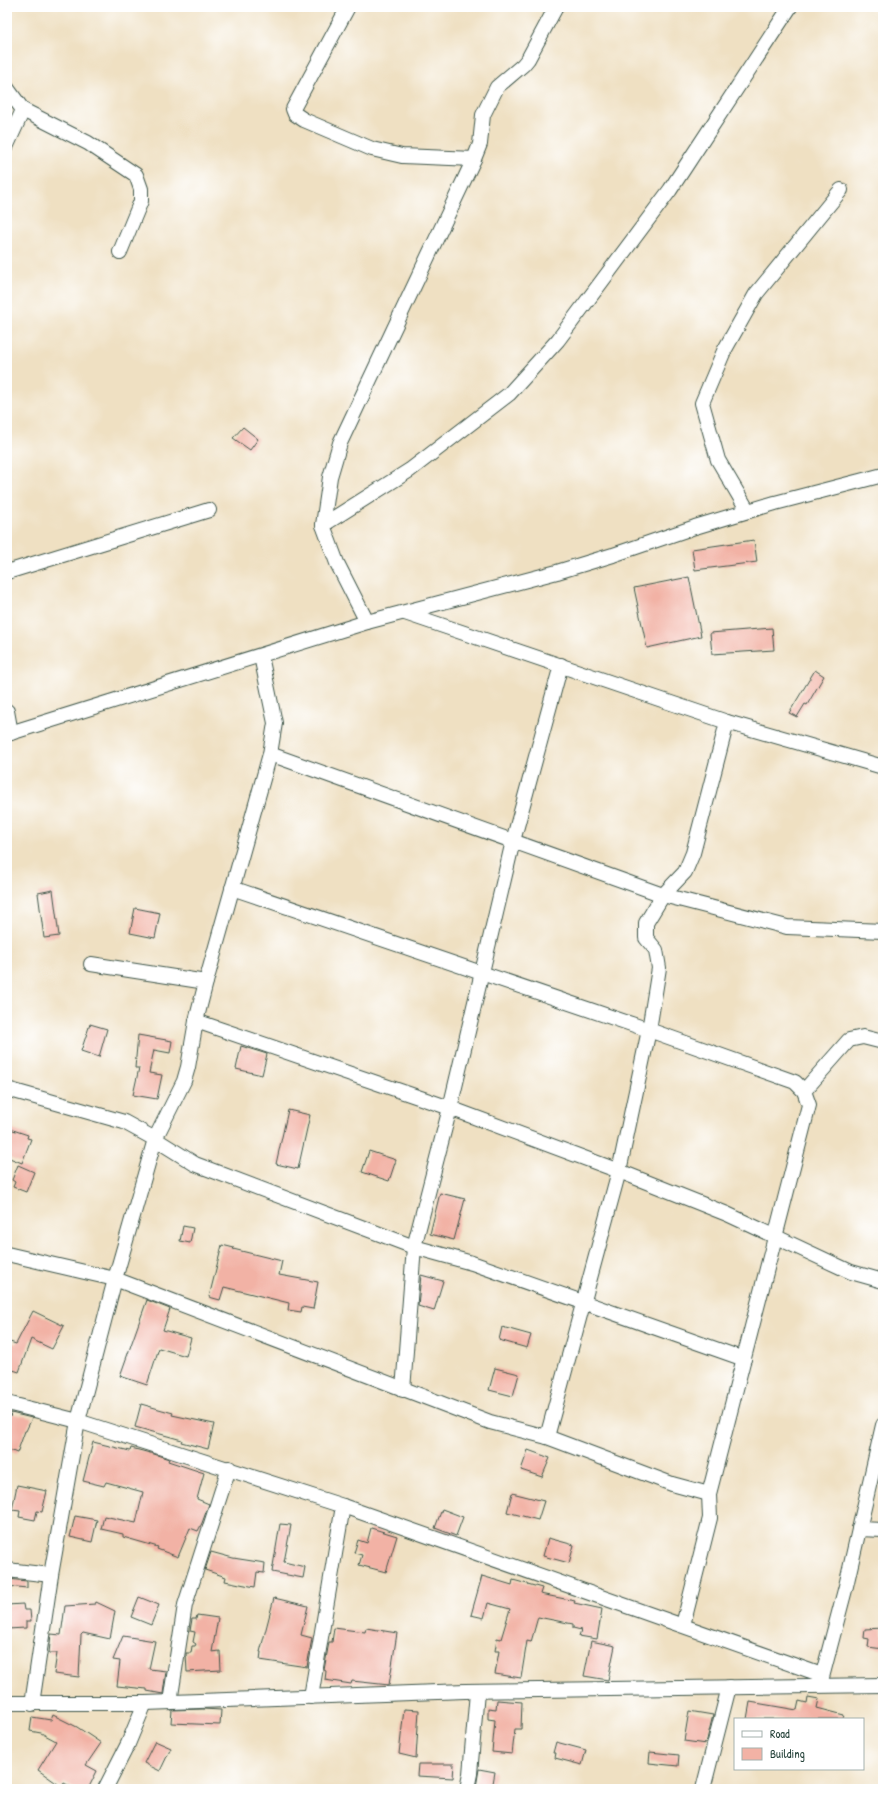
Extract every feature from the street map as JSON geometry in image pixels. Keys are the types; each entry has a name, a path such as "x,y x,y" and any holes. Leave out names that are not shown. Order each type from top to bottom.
{"street":[{"path":"348,7 293,108 295,114 304,120 372,149 402,156 474,159"},
{"path":"367,622 337,563 324,525 330,477 340,443 474,159 480,144 483,115 497,87 528,59 556,7"},
{"path":"324,525 410,470 509,394 558,340 670,190 790,7"},
{"path":"7,88 22,110 88,143 136,175 141,189 141,201 120,252"},
{"path":"7,145 22,110"},
{"path":"748,511 718,460 702,403 724,352 756,294 842,190"},
{"path":"7,711 9,734 367,622 571,568 748,511 883,475"},
{"path":"7,572 209,510"},
{"path":"405,612 727,722 883,767"},
{"path":"32,1704 51,1575 78,1421 114,1279 155,1139 184,1081 196,1021 206,982 270,754 275,724 261,656"},
{"path":"403,1390 414,1247 450,1108 514,841 561,665"},
{"path":"547,1437 619,1171 649,1030 659,968 656,950 646,938 646,924 663,895 685,872 693,853 727,722"},
{"path":"270,754 663,895 787,927 883,931"},
{"path":"232,888 649,1030 795,1082 804,1091 809,1105 774,1236 709,1494 710,1518 682,1625"},
{"path":"91,964 206,982"},
{"path":"196,1021 450,1108 619,1171 727,1214 851,1272 883,1281"},
{"path":"804,1091 849,1040 863,1037 883,1042"},
{"path":"7,1089 124,1122 195,1164 414,1247 472,1263 744,1359"},
{"path":"7,1254 114,1279 202,1311 403,1390 490,1422 547,1437 672,1484 709,1494"},
{"path":"7,1403 78,1421 229,1468 343,1506 682,1625 821,1681"},
{"path":"821,1681 883,1425"},
{"path":"170,1702 185,1604 229,1468"},
{"path":"311,1697 343,1506"},
{"path":"859,1529 883,1530"},
{"path":"7,1570 51,1575"},
{"path":"7,1702 32,1704 145,1703 477,1692 729,1687 821,1681 883,1685"},
{"path":"703,1789 729,1687"},
{"path":"467,1789 470,1774 477,1692"},
{"path":"105,1789 128,1744 145,1703"}],"building":[{"path":"243,427 258,439 250,450 233,438"},
{"path":"754,540 757,562 695,570 692,549"},
{"path":"689,577 701,636 647,648 634,588"},
{"path":"772,628 774,650 712,654 710,633"},
{"path":"815,670 824,676 807,705 805,704 797,717 789,713"},
{"path":"53,890 59,936 44,938 38,893"},
{"path":"135,908 160,913 155,938 130,933"},
{"path":"90,1024 107,1029 99,1057 81,1051"},
{"path":"138,1035 172,1041 170,1053 154,1050 149,1073 162,1075 157,1099 133,1095 139,1068 135,1068"},
{"path":"241,1046 267,1054 262,1075 236,1069"},
{"path":"288,1110 310,1115 298,1169 276,1164"},
{"path":"7,1128 28,1135 27,1138 31,1139 22,1163 7,1157"},
{"path":"369,1151 396,1160 389,1181 362,1172"},
{"path":"18,1165 34,1172 26,1192 13,1187 15,1182 12,1180"},
{"path":"440,1193 465,1199 454,1240 430,1234"},
{"path":"183,1226 193,1228 190,1243 180,1241"},
{"path":"222,1245 282,1261 279,1275 318,1282 313,1309 302,1307 301,1312 288,1310 289,1303 224,1287 220,1300 209,1297"},
{"path":"421,1275 443,1281 434,1311 418,1306"},
{"path":"147,1300 170,1309 163,1330 191,1338 186,1356 159,1348 147,1385 120,1376"},
{"path":"33,1311 64,1326 52,1349 31,1339 19,1372 7,1368 7,1341 16,1344"},
{"path":"502,1327 531,1335 527,1348 499,1340"},
{"path":"495,1368 519,1374 513,1396 489,1390"},
{"path":"141,1404 173,1413 172,1415 214,1424 208,1449 135,1427"},
{"path":"11,1413 32,1418 25,1431 17,1453 7,1449 7,1415 10,1417"},
{"path":"93,1442 130,1451 131,1448 154,1454 169,1459 168,1461 204,1473 197,1499 209,1504 198,1531 190,1528 178,1557 157,1549 158,1547 123,1537 123,1534 101,1529 104,1516 136,1523 143,1492 106,1482 104,1486 83,1481"},
{"path":"528,1450 550,1458 542,1477 521,1470"},
{"path":"17,1485 47,1491 42,1512 37,1511 35,1520 19,1517 20,1511 12,1510"},
{"path":"512,1493 544,1501 538,1520 507,1512"},
{"path":"442,1509 463,1517 456,1536 435,1528"},
{"path":"75,1516 97,1520 92,1542 70,1537"},
{"path":"280,1524 291,1525 284,1562 305,1567 303,1578 272,1572"},
{"path":"371,1528 397,1536 386,1572 359,1565 362,1555 354,1553 358,1540 367,1543"},
{"path":"548,1538 574,1545 569,1563 543,1556"},
{"path":"211,1552 233,1558 265,1563 264,1573 257,1572 255,1587 225,1581 226,1577 205,1570"},
{"path":"482,1576 512,1585 513,1580 542,1588 540,1594 575,1601 574,1603 602,1609 597,1639 579,1636 581,1630 573,1628 573,1624 538,1617 531,1642 527,1641 521,1678 495,1674 499,1651 495,1651 497,1638 501,1639 510,1609 488,1603 484,1618 471,1615"},
{"path":"7,1579 27,1581 27,1588 7,1586"},
{"path":"139,1597 159,1605 151,1625 131,1617"},
{"path":"274,1598 308,1606 301,1635 312,1638 307,1667 260,1660 260,1652"},
{"path":"96,1602 115,1611 110,1639 83,1633 81,1635 79,1677 54,1674 57,1653 49,1653 51,1634 61,1635 65,1606 95,1604"},
{"path":"23,1604 24,1610 30,1610 31,1621 26,1621 26,1628 7,1629 7,1605"},
{"path":"197,1615 218,1618 212,1652 220,1651 221,1670 187,1672 186,1653 191,1653 192,1646 195,1646 196,1644 193,1642 195,1632 190,1631 192,1619 196,1619"},
{"path":"334,1628 365,1632 366,1628 397,1633 389,1685 352,1681 351,1684 325,1680 326,1671 324,1670 329,1642 332,1642"},
{"path":"883,1628 883,1649 868,1647 869,1639 864,1638 865,1629"},
{"path":"123,1636 155,1641 149,1669 166,1671 163,1694 147,1691 147,1689 117,1686 120,1661 113,1660"},
{"path":"591,1641 615,1646 608,1680 584,1676"},
{"path":"808,1697 819,1699 817,1708 844,1715 843,1718 747,1718 750,1702 797,1710 799,1701 807,1703"},
{"path":"497,1700 522,1702 521,1729 515,1729 512,1754 492,1752 495,1720 488,1719 488,1708 496,1709"},
{"path":"404,1709 419,1710 416,1758 399,1754"},
{"path":"172,1710 221,1710 220,1725 171,1723"},
{"path":"689,1711 713,1715 706,1744 684,1741"},
{"path":"53,1715 77,1727 101,1743 86,1765 97,1771 88,1789 75,1789 64,1783 62,1787 38,1770 56,1741 41,1733 30,1731 32,1717 51,1720"},
{"path":"155,1741 171,1748 160,1771 144,1763"},
{"path":"556,1742 586,1750 582,1765 555,1758 556,1753 553,1753"},
{"path":"650,1752 679,1755 678,1766 649,1763"},
{"path":"418,1764 454,1764 453,1778 417,1776"},
{"path":"479,1769 495,1772 492,1789 476,1787"}]}
